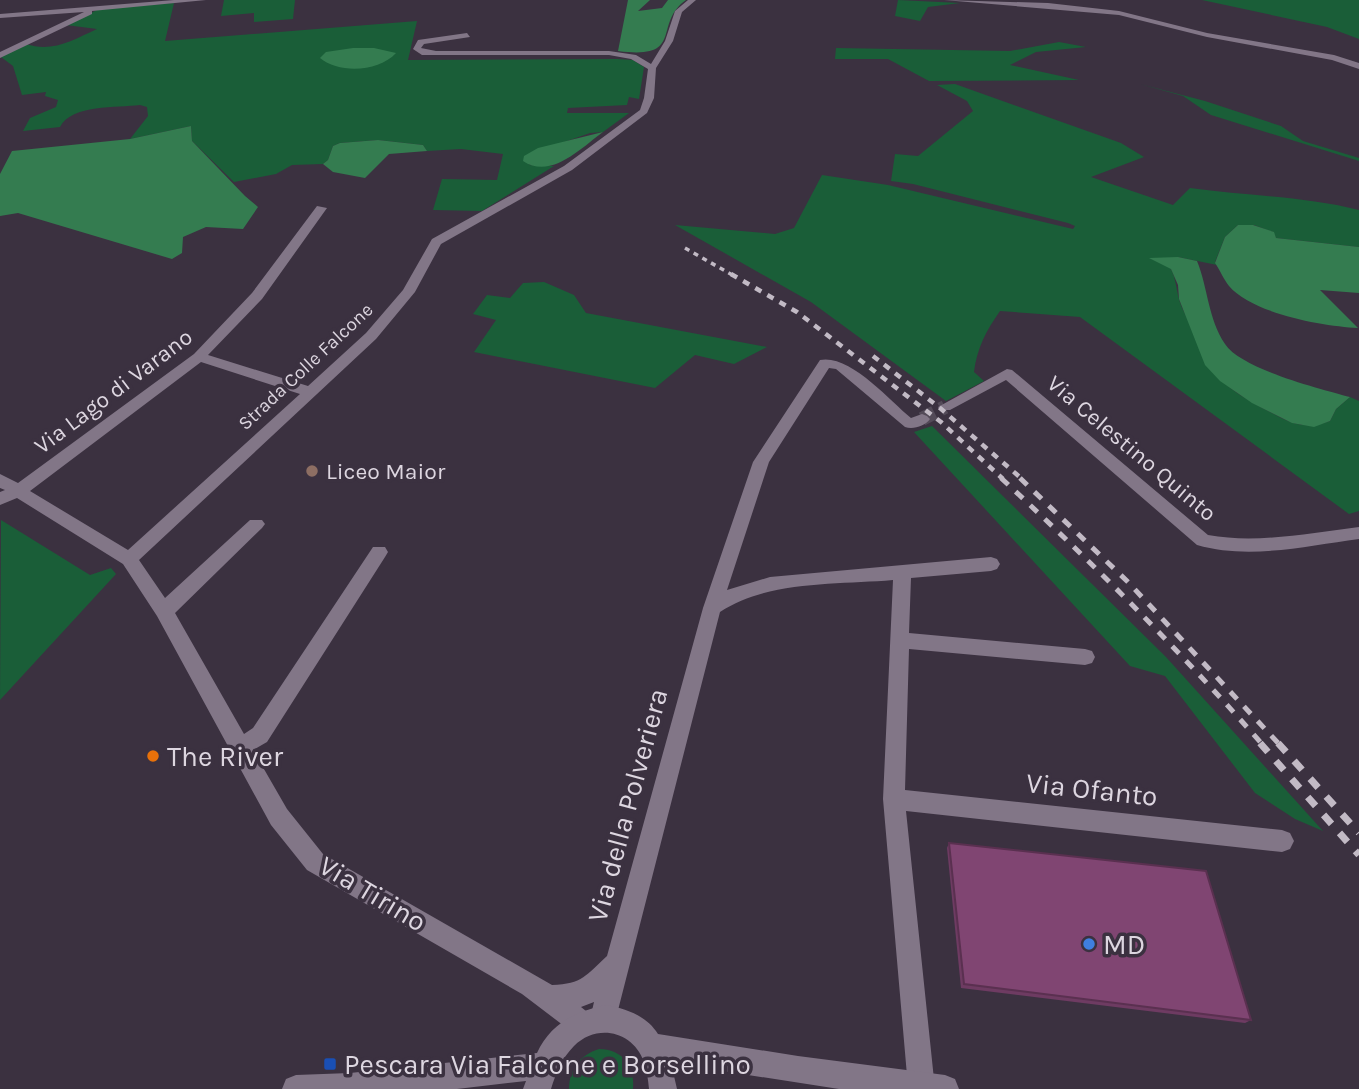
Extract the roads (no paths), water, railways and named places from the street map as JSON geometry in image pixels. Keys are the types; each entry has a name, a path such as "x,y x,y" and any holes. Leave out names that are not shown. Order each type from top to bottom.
{"street":[{"path":"0,55 97,8 106,0"},
{"path":"0,16 202,0"},
{"name":"Strada Colle Falcone","path":"129,559 371,336 409,292 436,242 568,168 643,111 649,98 652,68 669,41 679,11 692,0"},
{"path":"948,0 1106,11 1207,35 1324,56 1359,66"},
{"path":"467,35 421,42 417,49 422,53 436,54 609,53 632,57 652,68"},
{"path":"632,57 661,51"},
{"name":"Via Lago di Varano","path":"0,499 19,491 199,358 257,296 321,208"},
{"path":"199,358 310,392"},
{"name":"Via della Polveriera","path":"592,1021 618,960 712,608 761,462 825,363 840,365 916,421"},
{"name":"Via Celestino Quinto","path":"945,407 1007,373 1203,540 1228,545 1274,544 1359,533"},
{"path":"274,381 291,409"},
{"name":"Via Tirino","path":"0,480 129,559 164,611 279,817 315,862 531,985 547,998 592,1021 621,1021 638,1030 652,1046"},
{"path":"164,611 256,524"},
{"path":"240,747 260,735 379,552"},
{"path":"712,608 729,597 770,584 991,564"},
{"path":"652,1046 933,1088 894,799 902,572"},
{"path":"901,640 1085,657"},
{"name":"Via Ofanto","path":"894,799 1283,841"},
{"path":"547,998 571,998 585,994 597,987 618,960"},
{"path":"296,1089 540,1077 552,1047 565,1033 592,1021"},
{"path":"652,1046 660,1065 663,1089"}],"tunnel":[{"path":"922,419 945,407"}],"railway":[{"path":"685,248 734,276"},
{"path":"731,274 797,312 941,422 1003,479"},
{"path":"873,356 940,408 1022,479"},
{"path":"1001,478 1135,608 1262,744"},
{"path":"1020,478 1128,582 1279,744"},
{"path":"1260,743 1359,855"},
{"path":"1278,743 1359,833"}],"place":[{"name":"Liceo Maior","path":"312,471"},
{"name":"The River","path":"153,756"},
{"name":"MD","path":"1089,944"},
{"name":"Pescara Via Falcone e Borsellino","path":"330,1064"}]}
